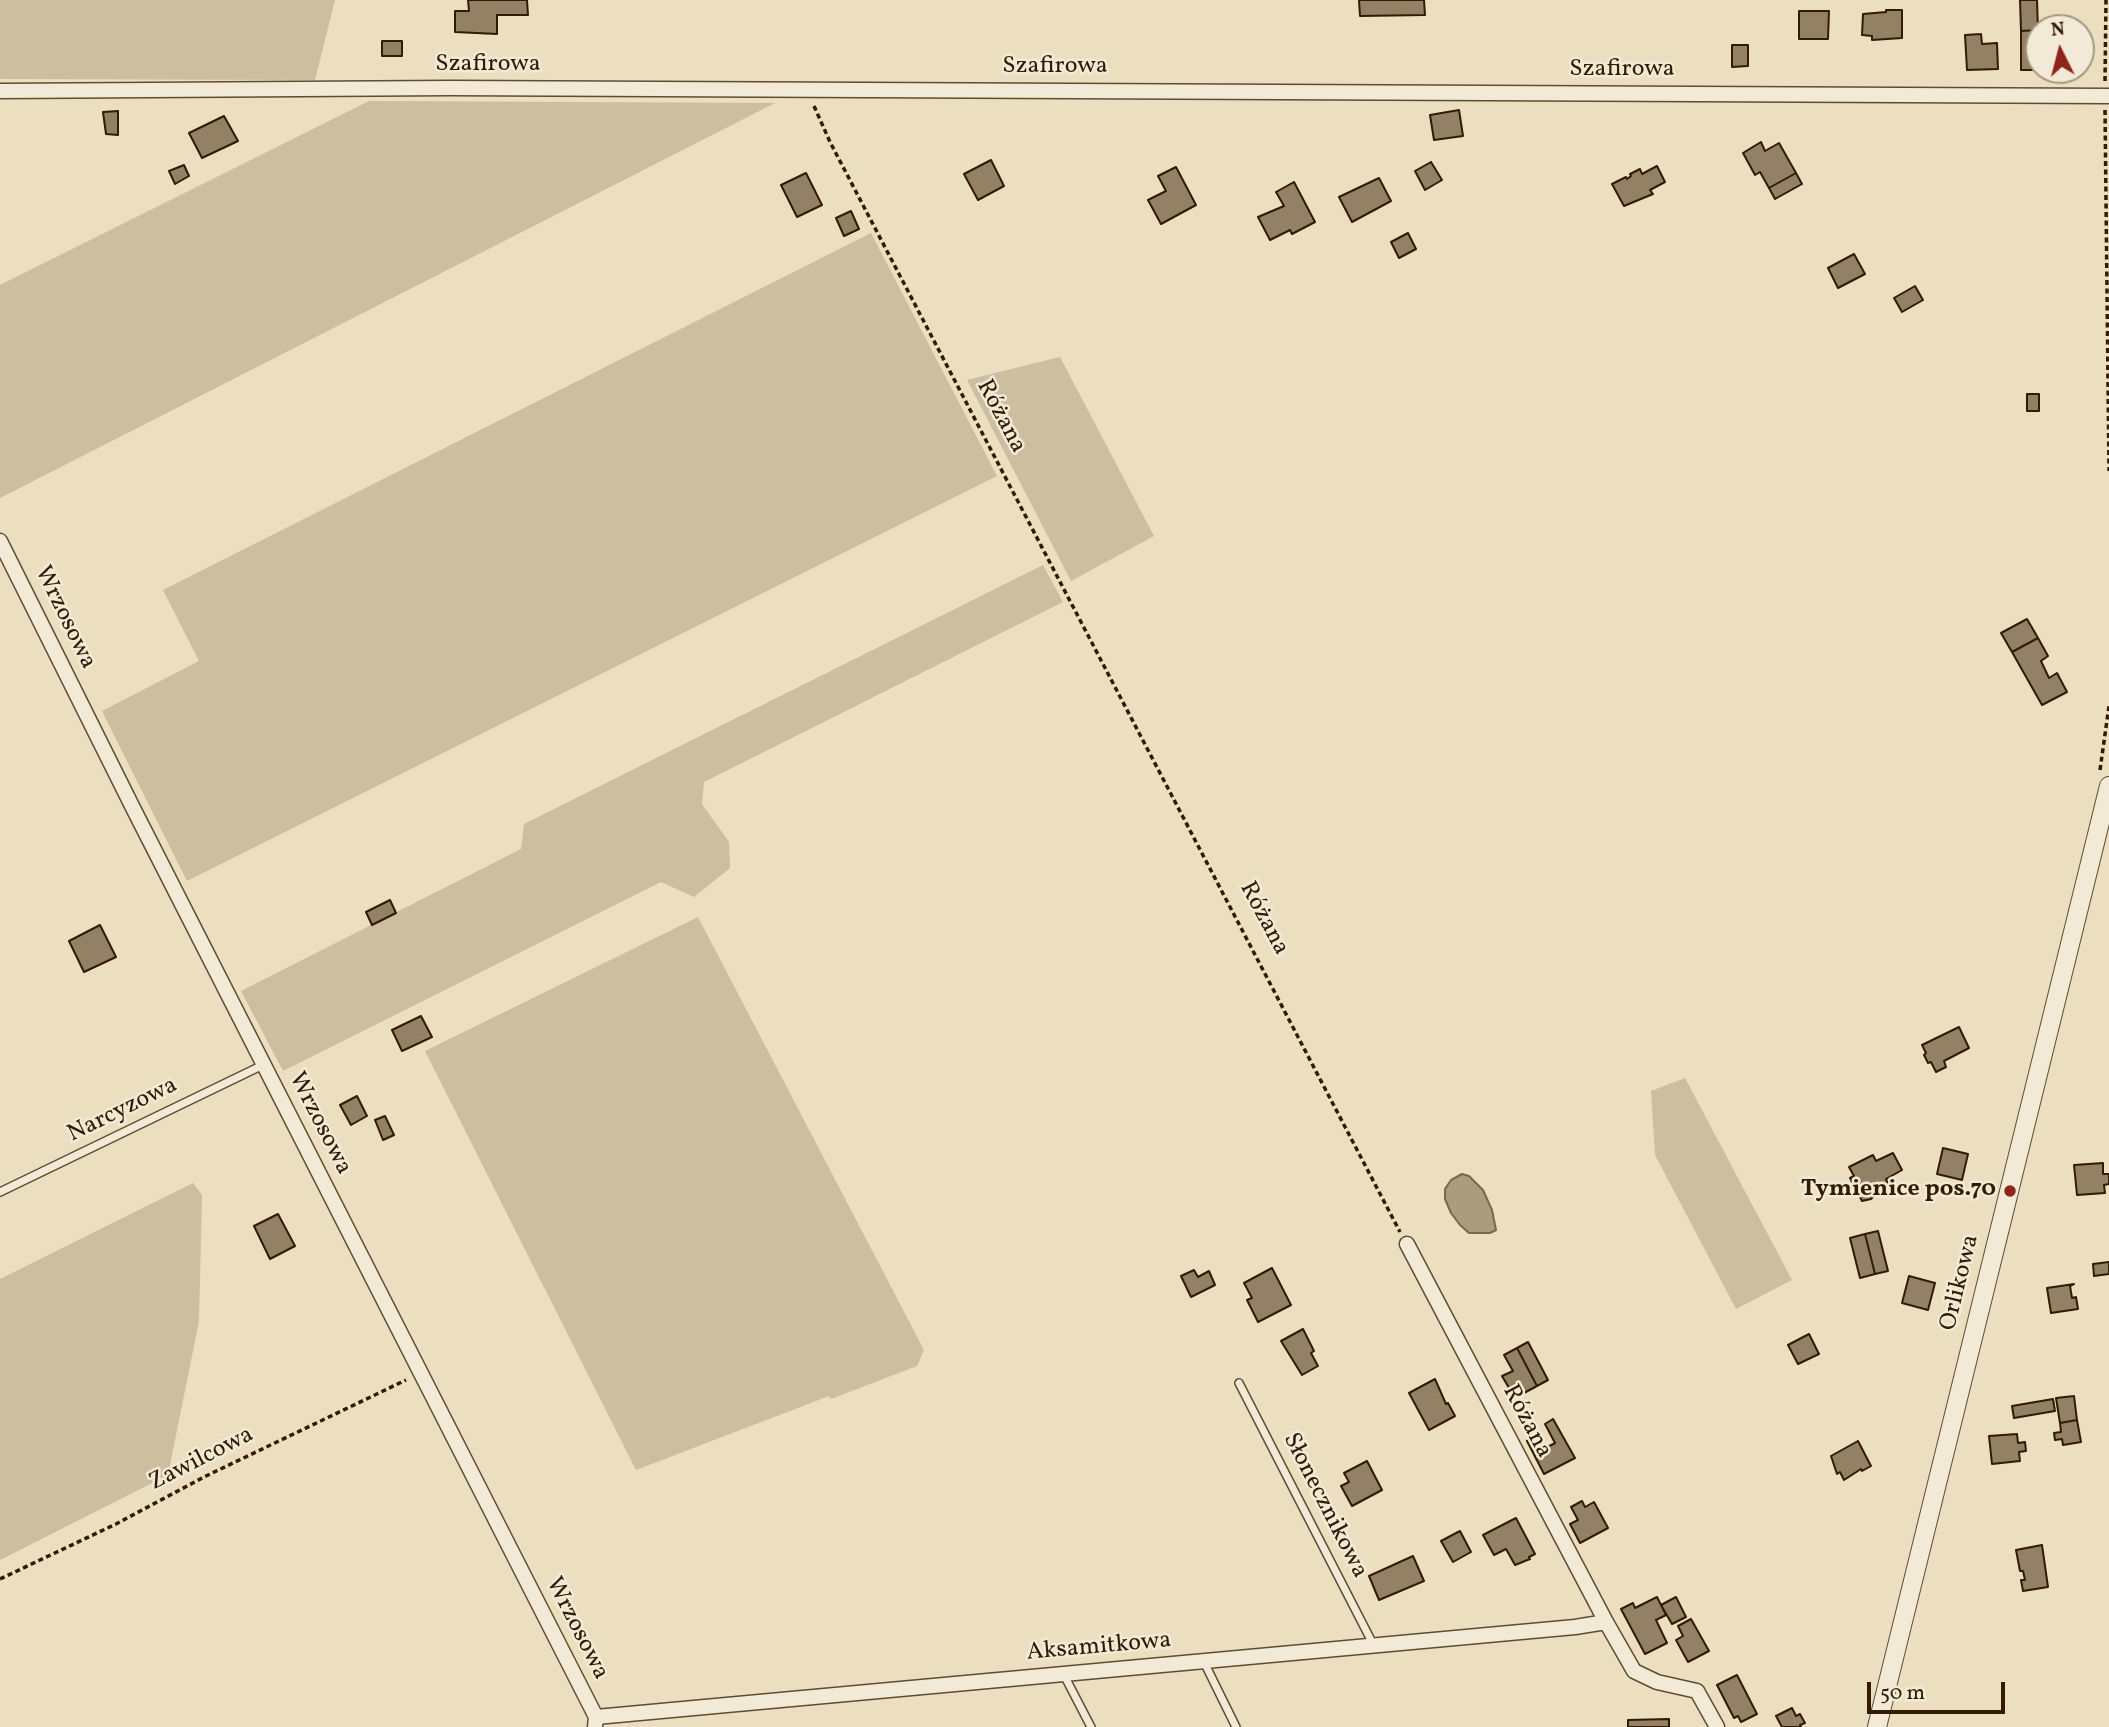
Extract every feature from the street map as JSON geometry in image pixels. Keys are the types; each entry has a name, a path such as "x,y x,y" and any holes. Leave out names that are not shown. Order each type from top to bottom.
{"street":[{"name":"Szafirowa","path":"0,91 450,88 2107,96"},
{"name":"Wrzosowa","path":"0,541 595,1722"},
{"name":"Orlikowa","path":"1877,1727 2109,786"},
{"name":"Różana","path":"1407,1244 1634,1671 1657,1682 1697,1691 1717,1727"},
{"name":"Aksamitkowa","path":"595,1722 1606,1622"}],"lane":[{"name":"Narcyzowa","path":"0,1192 263,1065"},
{"name":"Słonecznikowa","path":"1239,1383 1374,1646"},
{"path":"1203,1661 1236,1727"},
{"path":"1064,1674 1091,1727"}],"path":[{"path":"2106,0 2109,471"},
{"name":"Różana","path":"810,90 815,113 830,142 1407,1244"},
{"name":"Zawilcowa","path":"0,1579 420,1373"}],"shaded area":[{"path":"0,0 335,0 315,80 0,79"},
{"path":"369,101 775,103 0,498 0,285"},
{"path":"871,233 997,476 187,881 102,711 199,661 163,590"},
{"path":"1060,357 1154,536 1071,581 967,380"},
{"path":"1043,565 1063,602 704,782 702,804 729,842 730,868 694,897 661,882 283,1071 241,991 521,849 524,824"},
{"path":"698,917 924,1350 917,1366 831,1399 829,1396 636,1470 425,1051"},
{"path":"1685,1078 1792,1280 1736,1309 1655,1155 1651,1091"},
{"path":"1462,1174 1469,1176 1483,1190 1492,1210 1496,1230 1490,1233 1469,1233 1451,1213 1445,1199 1445,1189 1451,1180"},
{"path":"193,1183 202,1195 199,1321 168,1475 0,1560 0,1279"}],"building":[{"path":"468,0 527,0 528,15 497,15 497,34 455,32 455,11 469,11"},
{"path":"1359,0 1424,0 1425,15 1360,16"},
{"path":"2020,0 2037,0 2037,14 2025,14 2025,31 2021,31"},
{"path":"1902,10 1902,38 1872,40 1872,36 1862,35 1863,14"},
{"path":"1799,11 1829,11 1828,39 1799,39"},
{"path":"2021,31 2025,31 2025,70 2021,70"},
{"path":"1981,34 1982,44 1997,43 1998,69 1967,70 1965,35"},
{"path":"382,41 402,41 402,56 382,56"},
{"path":"1732,45 1748,45 1748,66 1732,67"},
{"path":"1459,110 1463,136 1434,140 1430,115"},
{"path":"118,111 118,135 106,134 103,112"},
{"path":"224,116 238,141 202,158 189,133"},
{"path":"1761,142 1765,151 1779,143 1796,173 1769,188 1760,172 1755,175 1743,153"},
{"path":"991,160 1004,186 978,200 964,174"},
{"path":"1431,162 1442,180 1425,190 1415,171"},
{"path":"184,165 189,176 175,184 169,171"},
{"path":"1657,166 1665,182 1650,190 1653,194 1624,206 1612,184 1626,177 1627,179 1630,174 1640,169 1642,174"},
{"path":"1176,167 1196,205 1161,224 1148,200 1166,191 1158,176"},
{"path":"806,173 822,205 797,217 781,185"},
{"path":"1796,173 1802,184 1775,199 1769,188"},
{"path":"1379,178 1391,201 1352,222 1339,197"},
{"path":"1294,182 1315,222 1292,234 1290,230 1270,240 1258,217 1284,206 1276,192"},
{"path":"851,211 859,229 844,236 836,218"},
{"path":"1408,233 1416,249 1399,258 1391,242"},
{"path":"1854,254 1865,274 1838,288 1828,268"},
{"path":"1915,286 1923,300 1902,312 1894,298"},
{"path":"2027,394 2039,394 2039,411 2027,411"},
{"path":"2027,619 2038,638 2012,652 2001,633"},
{"path":"2038,638 2048,656 2041,661 2049,678 2057,673 2067,692 2042,705 2012,652"},
{"path":"390,900 396,913 372,925 366,912"},
{"path":"100,925 116,957 84,972 69,941"},
{"path":"421,1016 432,1037 402,1051 392,1030"},
{"path":"1959,1027 1969,1048 1944,1061 1946,1067 1936,1072 1931,1062 1928,1063 1922,1045"},
{"path":"357,1096 367,1116 351,1125 340,1105"},
{"path":"385,1116 394,1135 383,1140 375,1120"},
{"path":"1943,1148 1968,1154 1962,1180 1937,1174"},
{"path":"1893,1153 1902,1170 1886,1179 1890,1187 1879,1193 1878,1190 1874,1192 1875,1195 1871,1199 1862,1201 1850,1178 1854,1176 1849,1167 1873,1155 1876,1161"},
{"path":"2103,1163 2103,1174 2109,1174 2109,1184 2104,1185 2105,1193 2077,1195 2074,1165"},
{"path":"278,1214 295,1246 270,1259 254,1226"},
{"path":"1878,1231 1888,1271 1875,1274 1865,1234"},
{"path":"1865,1234 1875,1274 1860,1278 1850,1238"},
{"path":"2109,1262 2109,1274 2094,1276 2093,1264"},
{"path":"1272,1268 1291,1305 1258,1322 1247,1300 1252,1298 1244,1283"},
{"path":"1194,1270 1198,1277 1209,1271 1215,1285 1191,1297 1181,1276"},
{"path":"1909,1276 1935,1283 1928,1310 1902,1303"},
{"path":"2074,1284 2070,1286 2078,1309 2051,1313 2047,1288"},
{"path":"1303,1329 1318,1366 1302,1375 1281,1341"},
{"path":"1809,1334 1819,1354 1798,1364 1788,1345"},
{"path":"1528,1342 1548,1380 1537,1386 1517,1348"},
{"path":"1517,1348 1537,1386 1524,1393 1519,1382 1509,1388 1502,1376 1513,1371 1504,1355"},
{"path":"1435,1379 1446,1404 1448,1403 1455,1416 1429,1430 1409,1393"},
{"path":"2074,1396 2077,1420 2060,1423 2056,1398"},
{"path":"2053,1399 2055,1411 2014,1418 2012,1406"},
{"path":"1553,1419 1575,1458 1544,1474 1527,1441 1537,1436 1544,1449 1555,1443 1545,1424"},
{"path":"2077,1420 2081,1442 2063,1445 2062,1439 2055,1440 2054,1433 2061,1432 2060,1423"},
{"path":"2017,1434 2018,1443 2025,1442 2026,1451 2019,1452 2020,1461 1992,1464 1989,1436"},
{"path":"1858,1441 1871,1466 1844,1480 1840,1472 1837,1474 1831,1456"},
{"path":"1367,1461 1382,1490 1352,1506 1341,1486 1349,1482 1344,1473"},
{"path":"1582,1501 1585,1507 1594,1502 1608,1528 1580,1543 1570,1524 1578,1520 1571,1507"},
{"path":"1516,1518 1535,1554 1515,1565 1506,1549 1494,1555 1483,1535"},
{"path":"1460,1531 1471,1552 1453,1562 1441,1541"},
{"path":"2042,1545 2048,1587 2023,1591 2021,1580 2025,1580 2023,1571 2020,1571 2016,1550"},
{"path":"1413,1556 1424,1581 1379,1600 1369,1576"},
{"path":"1657,1597 1666,1615 1656,1620 1667,1643 1645,1654 1621,1609 1633,1603 1635,1608"},
{"path":"1676,1597 1686,1617 1672,1624 1661,1605"},
{"path":"1691,1619 1709,1651 1688,1662 1676,1640 1683,1636 1678,1626"},
{"path":"1737,1675 1757,1714 1741,1722 1738,1716 1734,1718 1717,1685"},
{"path":"1792,1708 1796,1716 1800,1714 1805,1723 1800,1725 1801,1727 1782,1727 1776,1716"},
{"path":"1669,1719 1669,1727 1628,1727 1628,1720"}],"place":[{"name":"Tymienice pos.70","path":"2010,1191"}]}
